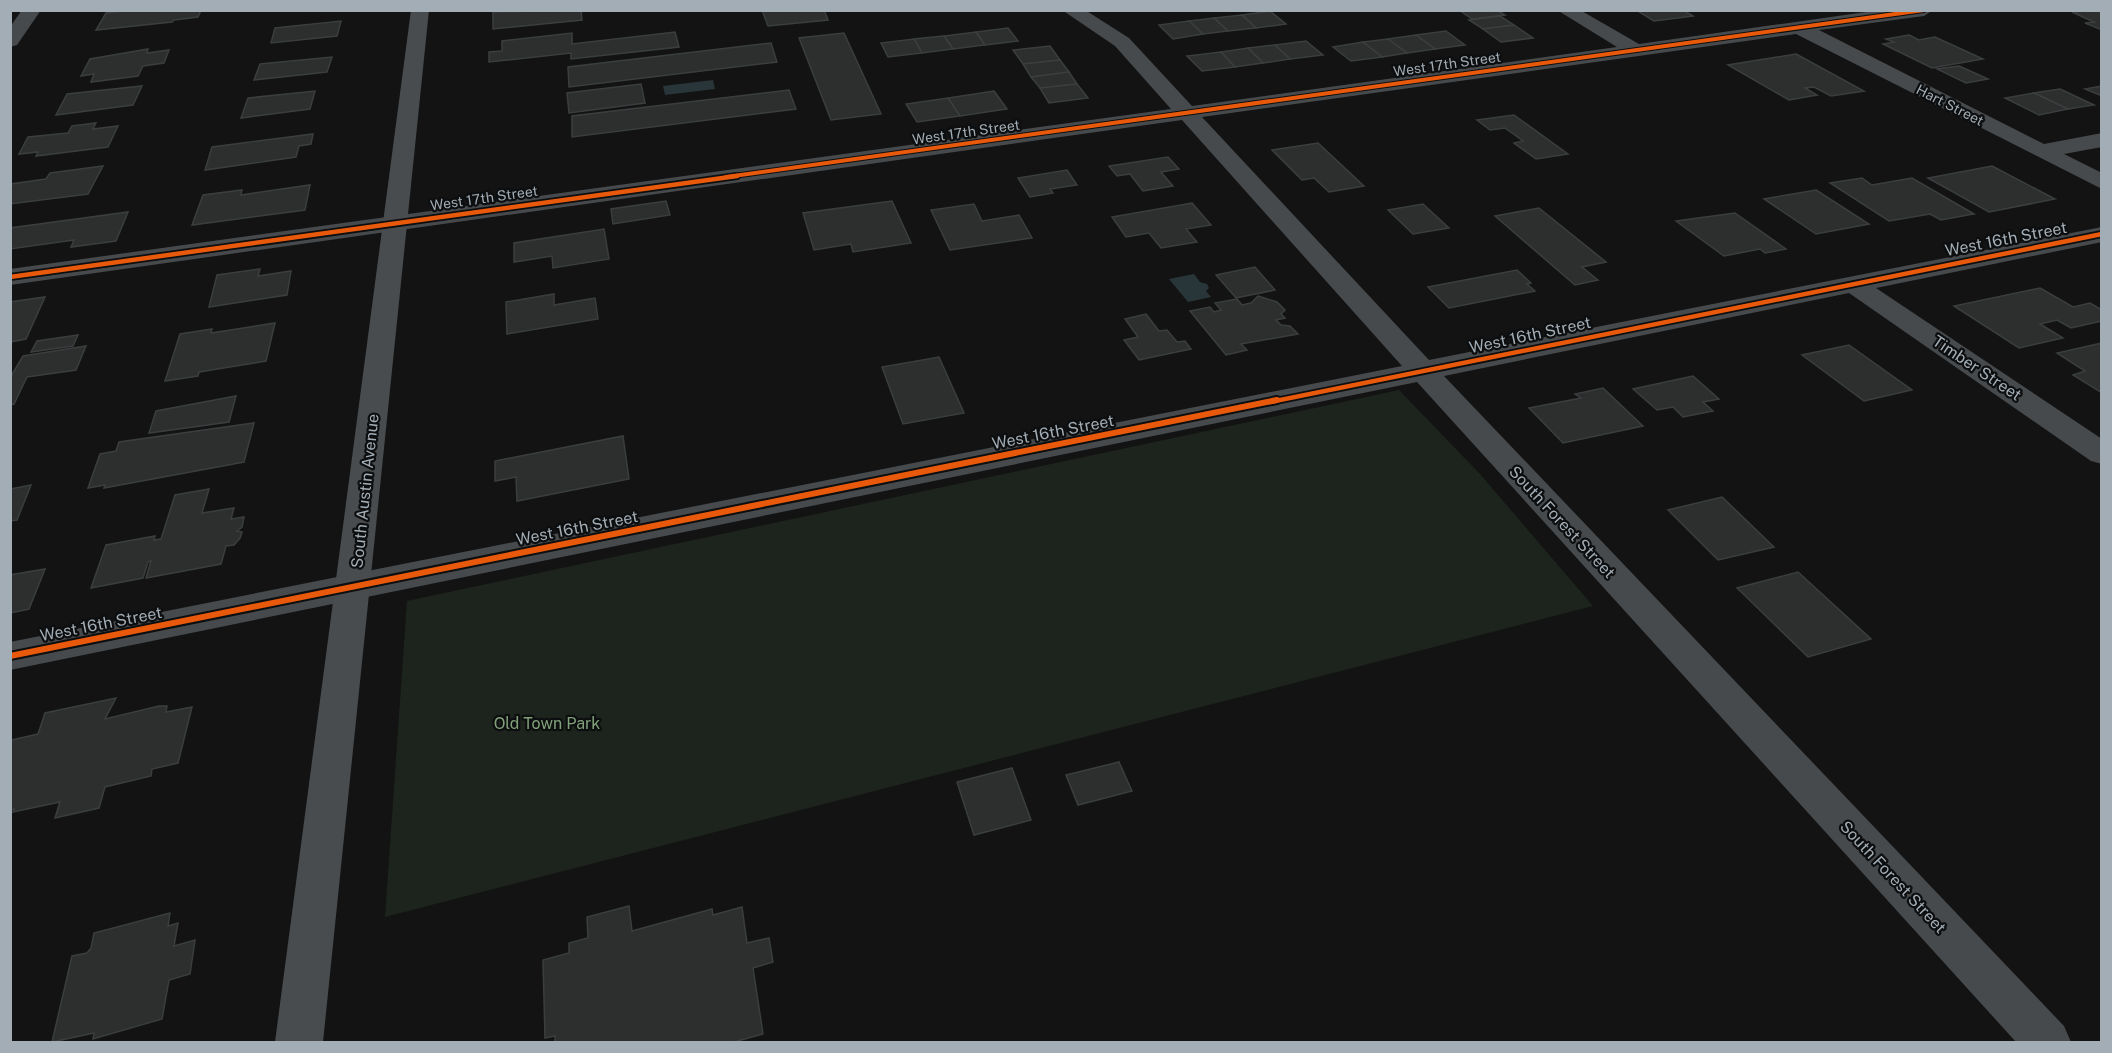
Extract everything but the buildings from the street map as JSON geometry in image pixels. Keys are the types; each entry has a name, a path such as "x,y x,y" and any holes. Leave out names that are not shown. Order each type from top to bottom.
{"main road":[{"name":"South Austin Avenue","path":"299,1042 420,10"}],"street":[{"path":"10,41 32,10"},
{"name":"South Forest Street","path":"1071,10 1122,42 1422,370 2047,1042"},
{"path":"1566,10 1634,50"},
{"name":"West 17th Street","path":"10,277 1924,10"},
{"name":"Hart Street","path":"1798,27 2102,182"},
{"path":"2040,151 2102,140"},
{"name":"West 16th Street","path":"10,656 2102,234"},
{"name":"Timber Street","path":"1852,283 2102,454"}],"green space":[{"name":"Old Town Park","path":"1399,390 1480,474 1593,606 385,917 407,601"}],"shaded area":[{"path":"713,80 715,89 665,95 663,86"},
{"path":"1194,274 1200,282 1207,284 1209,288 1206,291 1211,297 1188,302 1169,279"}],"cycle path":[{"path":"10,277 1924,10"},
{"path":"10,656 2102,234"}]}
